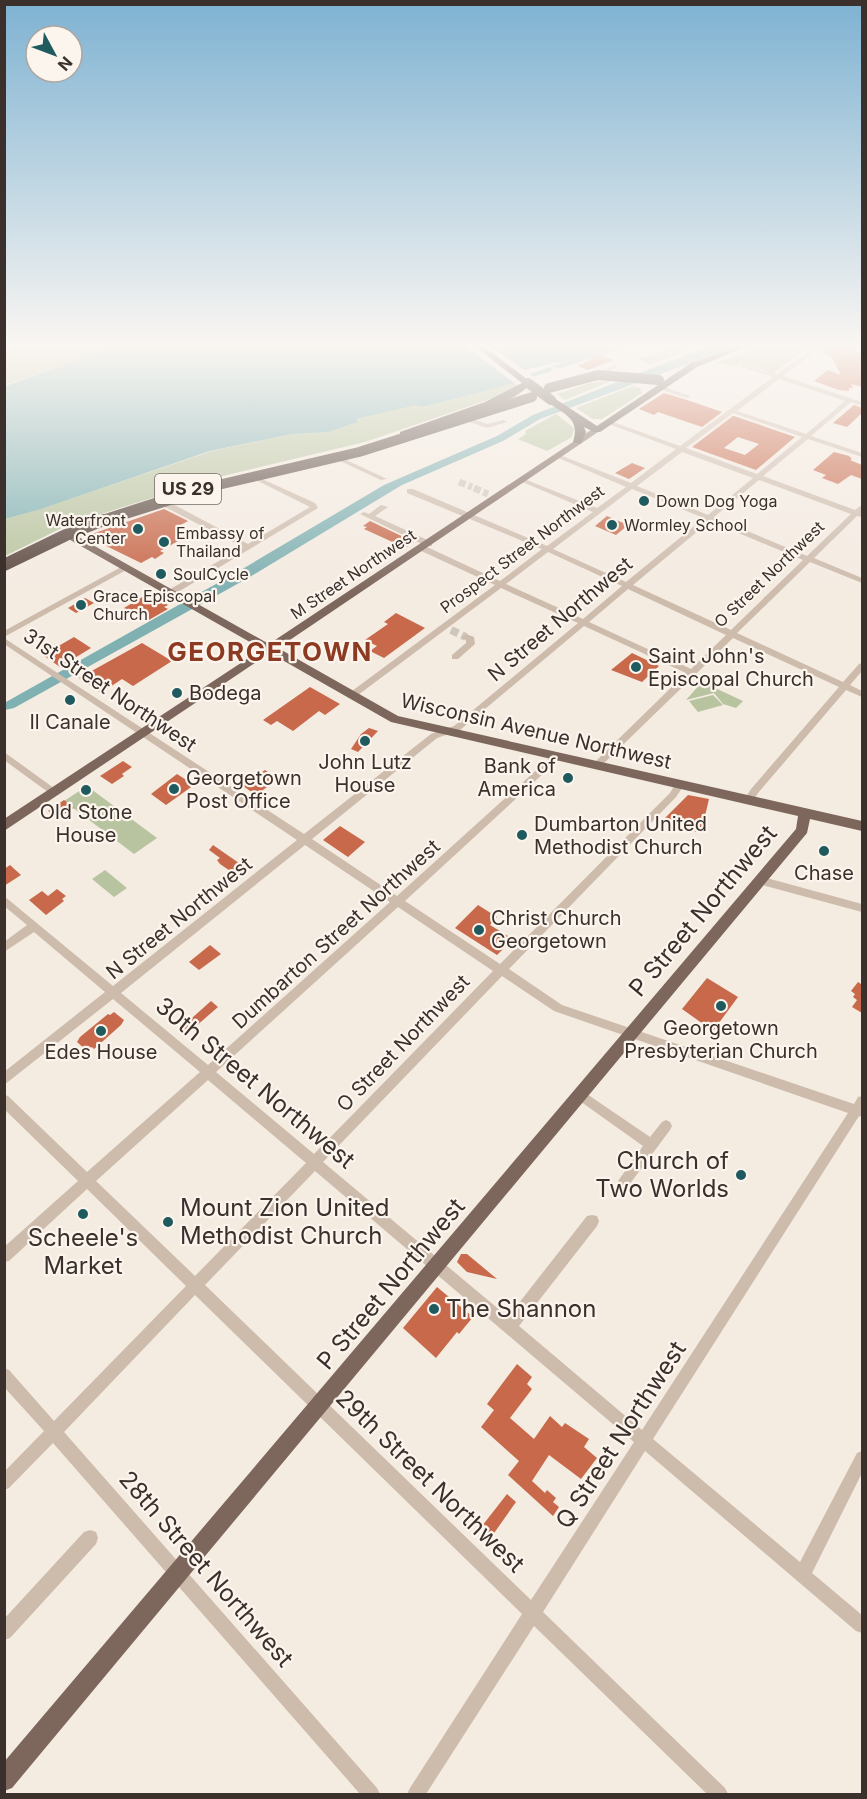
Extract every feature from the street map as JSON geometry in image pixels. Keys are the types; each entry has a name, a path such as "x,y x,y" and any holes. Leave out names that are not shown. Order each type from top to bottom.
{"highway":[{"name":"US 29","path":"382,441 420,428"},
{"name":"US 29","path":"4,563 70,528 116,511 218,480 336,454 424,428"},
{"name":"US 29","path":"4,563 66,535 127,513 232,481 359,452 431,428"},
{"path":"578,442 580,428"},
{"path":"593,428 597,430"}],"main road":[{"name":"M Street Northwest","path":"4,826 597,430"},
{"path":"4,563 65,533"},
{"name":"Wisconsin Avenue Northwest","path":"65,533 395,719 862,826"},
{"name":"P Street Northwest","path":"4,1780 802,830 805,813"}],"street":[{"path":"65,533 117,513 199,488 334,457 430,428"},
{"path":"629,428 859,514"},
{"name":"Prospect Street Northwest","path":"351,696 709,428"},
{"path":"783,428 862,455"},
{"name":"N Street Northwest","path":"4,1080 434,736 457,728 817,428"},
{"path":"558,456 862,581"},
{"path":"342,460 383,478"},
{"path":"170,593 312,511 314,507 312,505 258,479"},
{"path":"522,480 598,511"},
{"path":"410,491 547,549 862,694"},
{"path":"166,504 249,547"},
{"path":"384,507 367,515 500,584 691,672"},
{"name":"O Street Northwest","path":"596,766 691,672 859,514 862,507"},
{"path":"4,635 126,568"},
{"path":"454,657 471,644 469,640 471,639 466,637"},
{"name":"31st Street Northwest","path":"4,640 563,1011 860,1108"},
{"name":"P Street Northwest","path":"749,800 754,791 862,666"},
{"path":"4,755 55,793"},
{"name":"Dumbarton Street Northwest","path":"4,1256 556,757"},
{"name":"O Street Northwest","path":"4,1483 648,821 673,795 679,785"},
{"path":"759,880 862,908"},
{"name":"30th Street Northwest","path":"4,900 862,1625"},
{"path":"4,948 34,926"},
{"path":"581,1095 652,1145"},
{"name":"29th Street Northwest","path":"4,1100 719,1794"},
{"name":"Q Street Northwest","path":"416,1794 860,1108"},
{"path":"624,1181 666,1126"},
{"path":"509,1327 592,1221"},
{"name":"28th Street Northwest","path":"4,1375 371,1794"},
{"path":"803,1574 862,1458"},
{"path":"4,1632 90,1538"}],"green space":[{"path":"341,428 406,428 365,442 223,476 123,507 68,525 5,556 5,519 212,451 292,434 329,432"},
{"path":"531,428 574,428 572,437 547,451 518,439 526,434 525,431"},
{"path":"702,682 743,701 736,708 723,704 714,693 686,700"},
{"path":"713,695 723,705 698,712 689,701"},
{"path":"87,786 157,838 134,854 64,801"},
{"path":"105,870 127,888 114,897 92,879"}],"water":[{"path":"5,428 341,428 329,432 292,434 210,451 41,509 5,519"},
{"path":"511,428 525,428 503,441 402,485 248,578 14,708 5,710 6,702 239,571 384,485"}],"building":[{"path":"717,428 768,428 795,437 756,470 692,447","holes":["738,437 759,444 745,455 724,448"]},
{"path":"834,452 849,456 852,459 850,460 862,465 862,479 851,475 838,484 822,478 826,475 813,470"},
{"path":"632,463 645,468 629,479 615,473"},
{"path":"164,509 188,521 177,527 191,534 160,551 164,553 155,559 152,557 141,563 86,536"},
{"name":"Wormley School","path":"607,516 628,525 616,535 595,526"},
{"path":"370,521 414,542 407,547 399,545 364,529 367,527 363,526"},
{"path":"149,593 168,605 164,607 168,609 147,621 124,608"},
{"name":"Grace Episcopal Church","path":"85,598 94,603 76,613 68,608"},
{"path":"396,613 425,628 384,658 370,651 377,646 365,640 388,624 384,622"},
{"path":"74,637 91,648 60,667 43,655"},
{"path":"142,643 172,661 133,686 122,679 101,693 79,678"},
{"name":"Saint John's Episcopal Church","path":"632,653 659,666 642,682 611,670"},
{"path":"310,687 340,704 325,715 319,711 293,731 277,721 271,725 263,720"},
{"name":"John Lutz House","path":"369,728 378,731 358,752 351,749 361,734"},
{"path":"123,761 132,767 112,784 100,776"},
{"path":"265,770 278,779 256,795 243,786"},
{"name":"Georgetown Post Office","path":"177,774 194,785 166,805 151,794"},
{"path":"688,795 709,799 701,833 678,827 664,819"},
{"path":"64,800 74,808 58,818 48,811"},
{"path":"340,826 365,842 348,857 323,840"},
{"path":"213,845 249,870 239,877 220,864 217,860 220,858 209,850"},
{"path":"10,865 21,875 4,886 4,869"},
{"path":"57,889 66,896 62,899 64,901 46,915 29,900 42,891 48,896"},
{"name":"Christ Church Georgetown","path":"478,905 497,917 490,925 513,939 497,955 455,928"},
{"path":"210,945 221,954 199,970 189,962"},
{"name":"Georgetown Presbyterian Church","path":"707,978 738,997 713,1031 682,1009"},
{"path":"858,982 861,984 862,982 862,1013 852,1007 857,1000 851,991"},
{"path":"211,1001 218,1007 187,1034 182,1034 183,1026"},
{"name":"Edes House","path":"114,1012 124,1020 94,1049 92,1047 87,1051 77,1042 108,1014"},
{"path":"461,1254 467,1254 497,1279 467,1272 457,1262"},
{"path":"437,1287 473,1317 459,1334 457,1332 436,1358 403,1328"},
{"path":"517,1364 532,1377 527,1384 532,1389 510,1418 534,1439 550,1416 562,1427 565,1423 589,1439 584,1447 597,1458 581,1479 549,1455 532,1481 545,1493 547,1490 556,1498 553,1502 559,1507 553,1516 508,1475 519,1461 481,1427 494,1410 487,1404"},
{"path":"507,1494 516,1502 492,1536 485,1533 482,1526"}],"tunnel":[{"path":"459,482 472,487"},
{"path":"474,488 488,494"},
{"path":"451,630 466,637"}],"place":[{"name":"Down Dog Yoga","path":"644,501"},
{"name":"Wormley School","path":"612,525"},
{"name":"Waterfront Center","path":"138,529"},
{"name":"Embassy of Thailand","path":"164,542"},
{"name":"SoulCycle","path":"161,574"},
{"name":"Grace Episcopal Church","path":"81,605"},
{"name":"Saint John's Episcopal Church","path":"636,667"},
{"name":"Bodega","path":"177,693"},
{"name":"Il Canale","path":"70,700"},
{"name":"John Lutz House","path":"365,741"},
{"name":"Bank of America","path":"568,778"},
{"name":"Georgetown Post Office","path":"174,789"},
{"name":"Old Stone House","path":"86,790"},
{"name":"Dumbarton United Methodist Church","path":"522,835"},
{"name":"Chase","path":"824,851"},
{"name":"Christ Church Georgetown","path":"479,930"},
{"name":"Georgetown Presbyterian Church","path":"721,1006"},
{"name":"Edes House","path":"101,1031"},
{"name":"Church of Two Worlds","path":"741,1175"},
{"name":"Scheele's Market","path":"83,1214"},
{"name":"Mount Zion United Methodist Church","path":"168,1222"},
{"name":"The Shannon","path":"434,1309"}],"district":[{"name":"GEORGETOWN","path":"270,652"}]}
